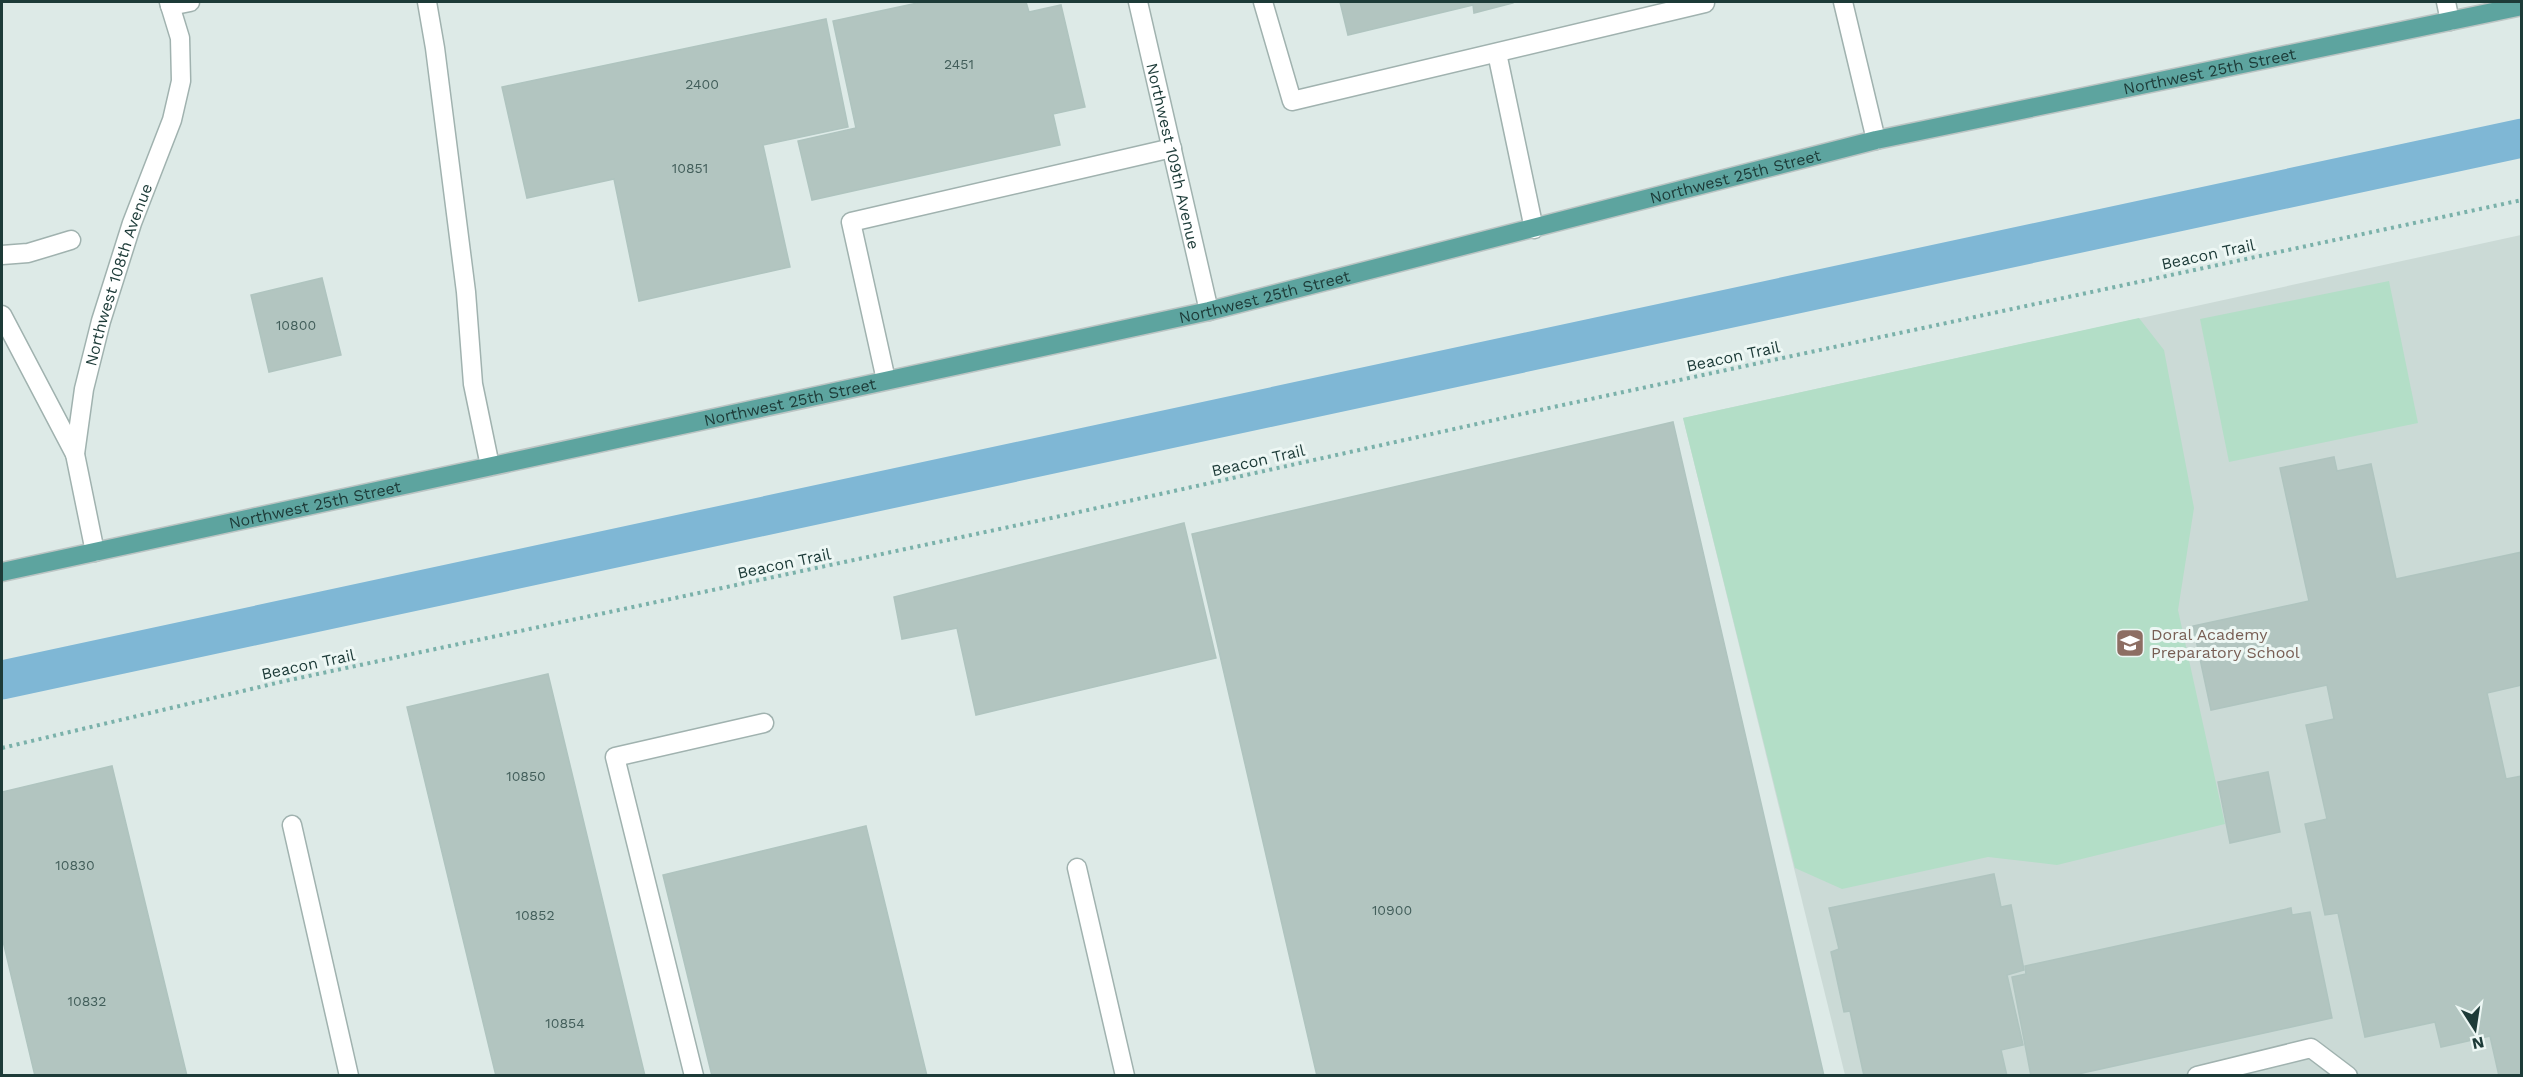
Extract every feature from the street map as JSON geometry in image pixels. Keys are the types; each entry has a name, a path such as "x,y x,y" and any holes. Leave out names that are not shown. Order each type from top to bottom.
{"main road":[{"name":"Northwest 25th Street","path":"2,572 1209,311 1876,140 2522,6"}],"street":[{"path":"169,4 190,2"},
{"path":"427,2 466,292 473,384 490,466"},
{"name":"Northwest 109th Avenue","path":"1138,2 1209,311"},
{"path":"1263,2 1292,101 1705,2"},
{"path":"1843,2 1876,140"},
{"path":"2446,2 2450,21"},
{"name":"Northwest 108th Avenue","path":"95,552 75,454 84,389 101,321 132,223 172,120 181,81 180,38 169,4"},
{"path":"1497,53 1534,229"},
{"path":"886,380 850,222 1172,148"},
{"path":"2,255 28,253 72,240"},
{"path":"2,315 75,454"},
{"path":"694,1076 615,757 764,723"},
{"path":"292,825 349,1076"},
{"path":"1077,868 1125,1076"},
{"path":"2197,1076 2311,1048 2348,1076"}],"path":[{"name":"Beacon Trail","path":"2,747 285,681 1047,519 1581,401 2522,200"}],"shaded area":[{"name":"Doral Academy Preparatory School","path":"2521,235 2521,1075 1845,1075 1683,418"}],"green space":[{"path":"2389,281 2418,423 2229,462 2200,319"},
{"path":"2139,318 2164,350 2194,508 2178,610 2225,824 2057,865 1988,857 1842,889 1795,868 1683,418"}],"building":[{"path":"922,2 1026,2 1029,12 1061,5 1085,107 1053,114 1060,145 812,200 798,141 856,128 833,21"},
{"path":"1340,2 1513,3 1474,13 1473,5 1348,35"},
{"path":"826,19 848,127 763,145 790,267 639,301 614,179 527,198 502,87"},
{"path":"322,278 341,355 269,372 251,295"},
{"path":"1673,422 1824,1076 1317,1076 1192,534"},
{"path":"2334,457 2337,471 2371,464 2396,579 2522,552 2522,685 2487,693 2506,779 2522,776 2522,1073 2499,1076 2490,1036 2441,1047 2435,1022 2365,1037 2338,913 2325,915 2305,824 2327,819 2306,725 2334,719 2327,685 2211,710 2193,626 2309,601 2280,468"},
{"path":"1184,523 1216,658 976,715 957,628 902,639 894,597"},
{"path":"548,674 645,1076 496,1076 407,707"},
{"path":"112,766 187,1076 35,1076 2,937 2,792"},
{"path":"2268,772 2280,832 2230,843 2218,782"},
{"path":"866,826 927,1076 712,1076 663,875"},
{"path":"1994,874 2001,907 2011,905 2024,970 2007,975 2023,1045 2001,1050 2007,1076 1864,1076 1850,1011 1844,1012 1831,952 1839,949 1829,908"},
{"path":"2291,908 2292,915 2310,912 2332,1018 2069,1076 2031,1076 2012,977 2026,974 2025,966"}],"waterway":[{"path":"2,680 2522,138"}],"place":[{"name":"Doral Academy Preparatory School","path":"2130,643"}]}
